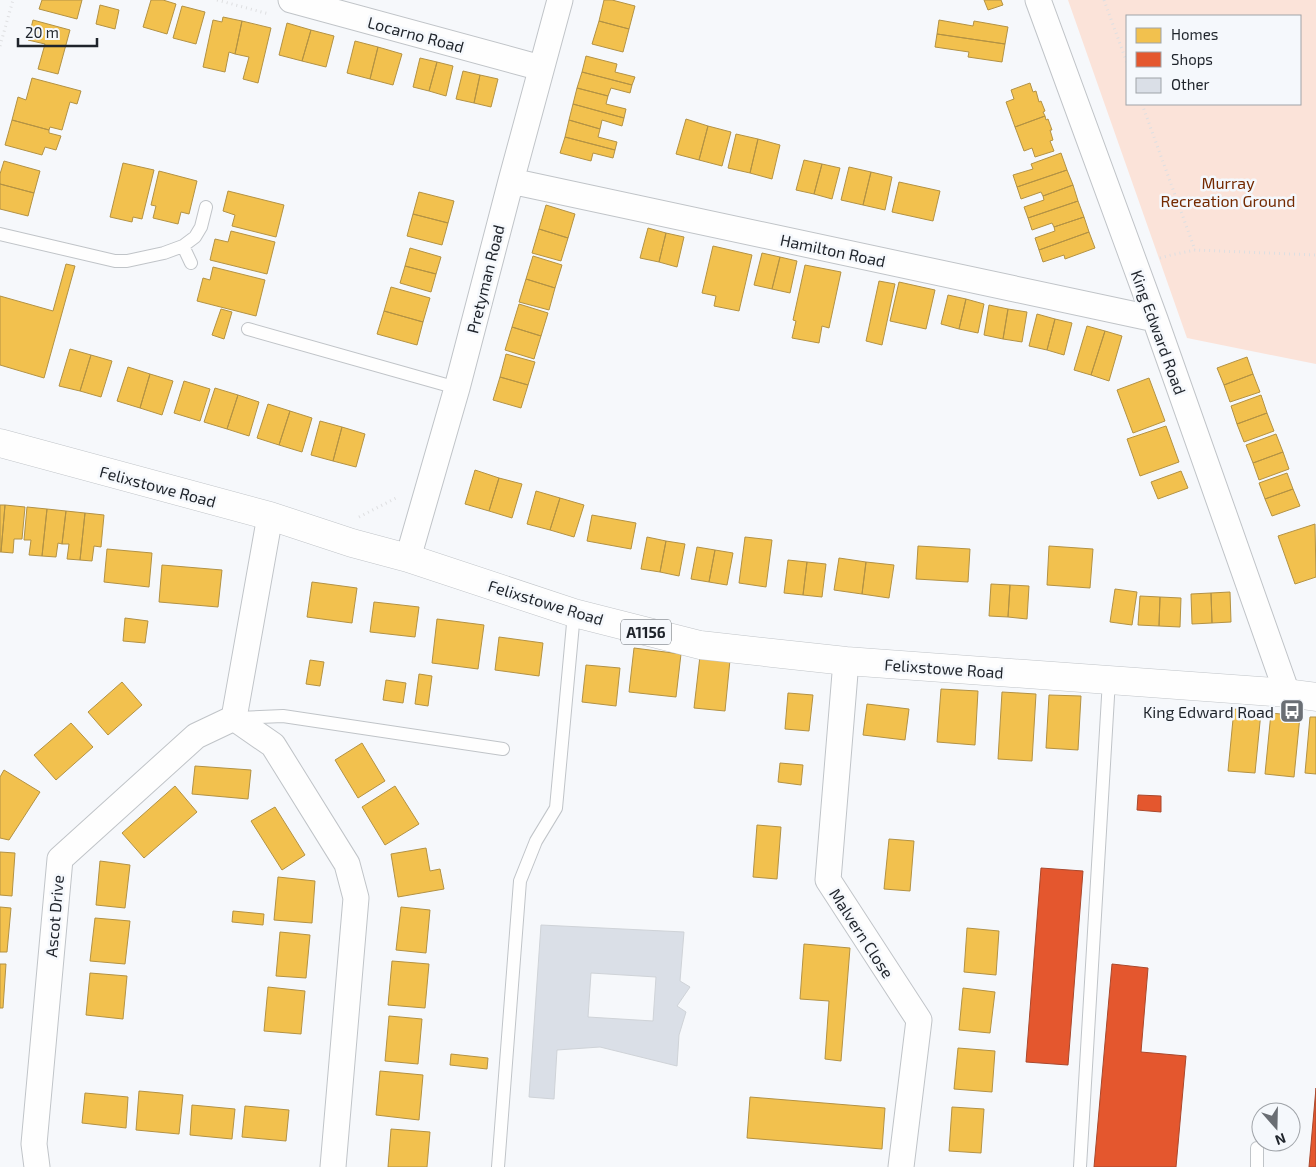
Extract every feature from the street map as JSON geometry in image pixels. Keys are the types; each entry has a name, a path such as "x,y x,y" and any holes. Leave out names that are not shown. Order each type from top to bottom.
{"main road":[{"name":"Felixstowe Road","path":"0,443 270,516 352,543 408,558 574,613 700,646 846,661 1287,693 1316,697"}],"street":[{"name":"Pretyman Road","path":"408,558 457,388 510,182 560,0"},
{"name":"King Edward Road","path":"1038,0 1155,319 1287,693"},
{"name":"Locarno Road","path":"282,7 541,68"},
{"name":"Hamilton Road","path":"510,182 1155,319"},
{"path":"270,516 234,718 273,745 346,864 356,898 333,1167"},
{"name":"Malvern Close","path":"846,661 828,880 919,1020 901,1167"},
{"name":"Ascot Drive","path":"37,1167 34,1144 60,858 196,736 234,718"}],"lane":[{"path":"0,234 115,260 127,261 164,253 183,246 201,228 206,207"},
{"path":"183,246 191,263"},
{"path":"248,329 457,388"},
{"path":"498,1167 520,881 536,841 556,808 574,613"},
{"path":"1080,1167 1109,680"},
{"path":"234,718 283,716 503,749"},
{"path":"1257,1152 1257,1167"}],"path":[{"path":"0,46 13,0"},
{"path":"217,0 282,7"},
{"path":"1104,0 1126,60"},
{"path":"1142,105 1195,250"},
{"path":"1136,267 1171,255 1195,250 1316,255"},
{"path":"363,521 355,519 398,497"}],"green space":[{"name":"Murray Recreation Ground","path":"1068,0 1316,0 1316,364 1187,338"}],"building: Homes":[{"path":"42,0 82,0 77,19 39,9"},
{"path":"151,0 163,0 176,4 167,34 143,27"},
{"path":"604,0 612,0 635,6 629,29 599,21"},
{"path":"984,0 1001,0 1003,5 988,10"},
{"path":"100,5 119,10 115,29 96,24"},
{"path":"182,6 205,12 196,44 173,38"},
{"path":"223,17 242,21 235,54 229,52 225,72 203,67 213,20 222,22"},
{"path":"33,20 70,30 58,74 38,69 45,44 28,40"},
{"path":"939,20 973,26 974,21 1008,27 1005,44 937,34"},
{"path":"242,21 271,28 258,83 243,79 249,57 235,54"},
{"path":"599,21 629,29 623,52 592,44"},
{"path":"287,23 311,30 302,61 279,55"},
{"path":"311,30 334,36 326,67 302,61"},
{"path":"937,34 1005,44 1002,62 968,57 969,52 935,47"},
{"path":"355,41 378,47 370,79 347,73"},
{"path":"378,47 402,54 393,85 370,79"},
{"path":"586,56 617,64 615,72 635,77 632,85 582,72"},
{"path":"420,58 437,62 429,91 413,87"},
{"path":"437,62 453,66 446,96 429,91"},
{"path":"463,71 480,75 474,103 456,99"},
{"path":"582,72 632,85 630,93 611,88 608,96 577,88"},
{"path":"480,75 498,79 491,107 474,103"},
{"path":"32,78 81,91 77,104 70,102 62,130 50,127 49,130 12,120 18,97 26,100"},
{"path":"1030,83 1033,92 1036,91 1039,102 1041,101 1045,116 1015,127 1006,102 1014,99 1011,90"},
{"path":"577,88 608,96 606,104 626,109 624,118 573,104"},
{"path":"573,104 624,118 622,126 602,120 600,129 569,120"},
{"path":"1045,116 1052,130 1050,130 1053,140 1050,141 1054,151 1035,157 1032,148 1024,151 1015,127"},
{"path":"686,119 708,126 699,160 676,154"},
{"path":"12,120 49,130 49,133 61,136 56,150 45,147 42,155 5,145"},
{"path":"569,120 600,129 598,137 617,142 615,150 565,137"},
{"path":"708,126 731,132 722,166 699,160"},
{"path":"736,134 758,139 750,173 728,168"},
{"path":"565,137 615,150 613,158 593,153 591,161 560,153"},
{"path":"758,139 780,145 772,179 750,173"},
{"path":"1061,153 1067,170 1017,187 1013,175 1033,169 1031,164"},
{"path":"804,160 822,164 814,194 796,190"},
{"path":"4,161 40,171 34,193 0,184 0,174"},
{"path":"123,163 154,170 142,219 133,217 132,222 110,217"},
{"path":"822,164 840,168 832,199 814,194"},
{"path":"849,167 871,172 863,205 841,200"},
{"path":"1067,170 1073,185 1043,196 1041,192 1021,199 1017,187"},
{"path":"159,171 197,181 189,214 181,212 178,224 153,218 156,206 151,205"},
{"path":"871,172 892,177 885,210 863,205"},
{"path":"899,182 940,191 933,221 892,212"},
{"path":"0,184 34,193 28,216 0,209"},
{"path":"1073,185 1078,201 1028,218 1024,207 1044,200 1043,196"},
{"path":"228,191 284,205 276,237 232,226 235,215 223,211"},
{"path":"419,192 454,201 448,223 413,214"},
{"path":"1078,201 1084,217 1054,227 1052,223 1032,230 1028,218"},
{"path":"546,205 575,214 568,238 539,229"},
{"path":"413,214 448,223 442,245 407,236"},
{"path":"1084,217 1089,232 1039,250 1035,238 1055,231 1054,227"},
{"path":"648,228 666,233 659,262 640,258"},
{"path":"539,229 568,238 561,261 532,253"},
{"path":"231,231 275,242 267,274 210,260 215,239 228,242"},
{"path":"1089,232 1095,248 1065,259 1064,255 1043,262 1039,250"},
{"path":"666,233 684,237 677,267 659,262"},
{"path":"713,246 752,255 739,311 714,306 716,296 702,293"},
{"path":"410,248 441,257 436,274 405,266"},
{"path":"762,253 780,257 772,289 754,285"},
{"path":"533,256 562,265 555,288 526,279"},
{"path":"780,257 797,261 790,293 772,289"},
{"path":"66,264 75,266 44,378 0,365 0,296 53,311"},
{"path":"805,265 841,272 829,328 822,326 819,343 792,338 796,321 793,320"},
{"path":"405,266 436,274 431,292 400,283"},
{"path":"213,267 265,280 256,316 197,301 203,278 210,280"},
{"path":"526,279 555,288 549,310 519,302"},
{"path":"879,281 895,284 882,345 866,341"},
{"path":"899,282 935,290 926,329 890,321"},
{"path":"391,287 430,298 423,322 384,311"},
{"path":"948,295 966,299 959,329 941,324"},
{"path":"966,299 984,304 978,333 959,329"},
{"path":"519,304 548,313 541,336 512,327"},
{"path":"989,305 1008,309 1003,339 984,335"},
{"path":"221,309 232,312 224,339 212,335"},
{"path":"1008,309 1027,312 1022,342 1003,339"},
{"path":"384,311 423,322 417,345 377,334"},
{"path":"1037,314 1055,319 1047,350 1029,346"},
{"path":"1055,319 1072,323 1064,355 1047,350"},
{"path":"1087,326 1105,331 1091,375 1074,370"},
{"path":"512,327 541,336 534,359 505,350"},
{"path":"1105,331 1122,336 1109,381 1091,375"},
{"path":"70,349 91,355 80,391 59,386"},
{"path":"506,354 535,362 528,385 500,377"},
{"path":"91,355 112,361 101,397 80,391"},
{"path":"1247,357 1253,374 1224,385 1217,368"},
{"path":"128,367 150,374 140,408 117,401"},
{"path":"150,374 173,381 162,415 140,408"},
{"path":"1253,374 1260,392 1230,402 1224,385"},
{"path":"500,377 528,385 521,408 493,400"},
{"path":"1149,378 1165,421 1133,433 1117,390"},
{"path":"184,381 210,389 200,421 174,413"},
{"path":"215,388 238,395 227,429 204,422"},
{"path":"238,395 259,402 249,436 227,429"},
{"path":"1261,395 1267,413 1237,424 1231,406"},
{"path":"268,404 290,411 279,445 257,438"},
{"path":"290,411 312,418 302,452 279,445"},
{"path":"1267,413 1274,431 1244,442 1237,424"},
{"path":"320,421 342,427 333,461 311,455"},
{"path":"1166,426 1179,462 1140,476 1127,439"},
{"path":"342,427 365,434 356,467 333,461"},
{"path":"1276,434 1283,452 1253,463 1246,445"},
{"path":"1283,452 1289,469 1259,480 1253,463"},
{"path":"475,470 499,478 489,511 465,504"},
{"path":"1181,471 1188,488 1158,499 1151,482"},
{"path":"1287,473 1293,489 1265,499 1259,483"},
{"path":"499,478 522,484 512,518 489,511"},
{"path":"1293,489 1300,506 1272,516 1265,499"},
{"path":"536,491 560,498 550,530 527,524"},
{"path":"560,498 584,505 574,537 550,530"},
{"path":"0,505 5,505 1,552 0,552"},
{"path":"5,505 25,507 22,539 14,539 13,553 1,552"},
{"path":"27,507 47,509 42,556 29,555 31,540 24,540"},
{"path":"47,509 66,511 62,544 58,543 56,557 42,556"},
{"path":"66,511 85,513 80,560 67,559 69,544 62,544"},
{"path":"85,513 104,515 101,547 94,546 92,561 80,560"},
{"path":"592,515 636,523 631,549 587,541"},
{"path":"1315,524 1316,577 1295,584 1278,536"},
{"path":"647,537 666,541 660,572 641,569"},
{"path":"745,537 772,540 766,587 739,583"},
{"path":"666,541 685,544 679,576 660,572"},
{"path":"918,546 970,549 968,582 916,579"},
{"path":"1049,546 1093,549 1090,588 1047,585"},
{"path":"697,547 715,550 709,582 691,579"},
{"path":"107,549 152,553 149,587 104,582"},
{"path":"715,550 733,553 727,585 709,582"},
{"path":"839,558 866,562 862,594 834,590"},
{"path":"788,560 807,562 803,595 784,593"},
{"path":"807,562 826,564 822,597 803,595"},
{"path":"866,562 894,565 889,598 862,594"},
{"path":"162,565 222,570 218,607 159,602"},
{"path":"312,582 357,588 352,623 307,617"},
{"path":"991,584 1010,585 1008,617 989,616"},
{"path":"1010,585 1029,586 1027,619 1008,617"},
{"path":"1115,589 1137,592 1132,625 1110,622"},
{"path":"1230,592 1231,622 1212,623 1211,593"},
{"path":"1211,593 1212,623 1192,624 1191,594"},
{"path":"1140,596 1160,597 1159,626 1138,625"},
{"path":"1160,597 1181,598 1180,627 1159,626"},
{"path":"374,602 419,607 415,637 370,632"},
{"path":"125,618 148,621 145,643 123,641"},
{"path":"437,619 484,625 478,669 432,663"},
{"path":"499,637 543,643 539,676 495,670"},
{"path":"634,648 681,654 676,697 629,692"},
{"path":"700,656 730,660 725,711 694,708"},
{"path":"310,660 324,662 320,686 306,684"},
{"path":"586,665 620,668 616,706 582,702"},
{"path":"419,674 432,676 428,706 415,704"},
{"path":"386,680 406,683 403,703 383,700"},
{"path":"122,682 142,705 108,735 88,712"},
{"path":"941,689 978,691 975,745 937,742"},
{"path":"1002,692 1036,694 1032,761 998,759"},
{"path":"788,693 813,695 809,731 785,729"},
{"path":"1049,695 1081,696 1078,750 1046,748"},
{"path":"867,704 909,709 905,740 863,735"},
{"path":"1234,709 1261,712 1255,773 1228,771"},
{"path":"1271,713 1300,716 1294,777 1265,774"},
{"path":"1310,717 1316,717 1316,774 1305,773"},
{"path":"71,723 93,747 56,780 34,755"},
{"path":"362,743 385,781 358,798 335,760"},
{"path":"780,763 803,765 801,785 778,782"},
{"path":"195,766 251,770 248,799 192,794"},
{"path":"4,770 40,792 9,840 0,838 0,777"},
{"path":"175,786 197,812 144,858 122,833"},
{"path":"395,786 419,824 385,845 362,807"},
{"path":"275,807 305,855 282,870 251,821"},
{"path":"757,825 781,827 777,879 753,877"},
{"path":"889,839 914,841 910,891 884,889"},
{"path":"426,848 430,871 440,869 444,889 398,897 391,854"},
{"path":"0,852 15,853 12,896 0,895"},
{"path":"100,861 130,865 125,908 96,905"},
{"path":"278,877 315,881 312,923 274,920"},
{"path":"0,907 11,908 7,952 0,952"},
{"path":"401,907 430,910 426,953 396,950"},
{"path":"233,911 264,914 263,925 232,922"},
{"path":"95,918 130,921 125,964 90,961"},
{"path":"967,928 999,931 996,975 964,972"},
{"path":"280,932 310,935 306,978 276,976"},
{"path":"804,944 850,948 841,1061 825,1059 829,1001 800,999"},
{"path":"392,961 429,964 425,1008 388,1005"},
{"path":"0,964 6,964 3,1008 0,1008"},
{"path":"90,973 127,976 123,1019 86,1015"},
{"path":"268,987 305,991 301,1034 264,1031"},
{"path":"963,988 995,992 990,1033 959,1030"},
{"path":"389,1016 422,1019 418,1064 385,1061"},
{"path":"958,1048 995,1051 992,1092 954,1089"},
{"path":"451,1054 488,1058 487,1069 450,1065"},
{"path":"380,1071 423,1075 419,1120 376,1115"},
{"path":"139,1091 183,1095 179,1134 136,1130"},
{"path":"85,1093 128,1097 126,1128 82,1123"},
{"path":"750,1097 885,1108 882,1149 747,1138"},
{"path":"192,1105 235,1109 232,1139 190,1135"},
{"path":"245,1106 289,1110 286,1141 242,1137"},
{"path":"952,1107 984,1109 981,1153 949,1151"},
{"path":"391,1129 430,1132 427,1167 388,1167"}],"building: Shops":[{"path":"1138,795 1161,796 1161,812 1137,810"},
{"path":"1041,868 1083,871 1068,1065 1026,1062"},
{"path":"1112,964 1148,968 1141,1052 1186,1056 1176,1167 1094,1167"},
{"path":"1316,1088 1316,1167 1309,1167"}],"building: Other":[{"path":"541,925 684,932 680,981 690,987 677,1006 686,1012 679,1035 677,1066 600,1047 557,1050 554,1099 529,1097","holes":["591,973 656,977 653,1021 588,1017"]}],"place":[{"name":"King Edward Road","path":"1292,711"}]}
